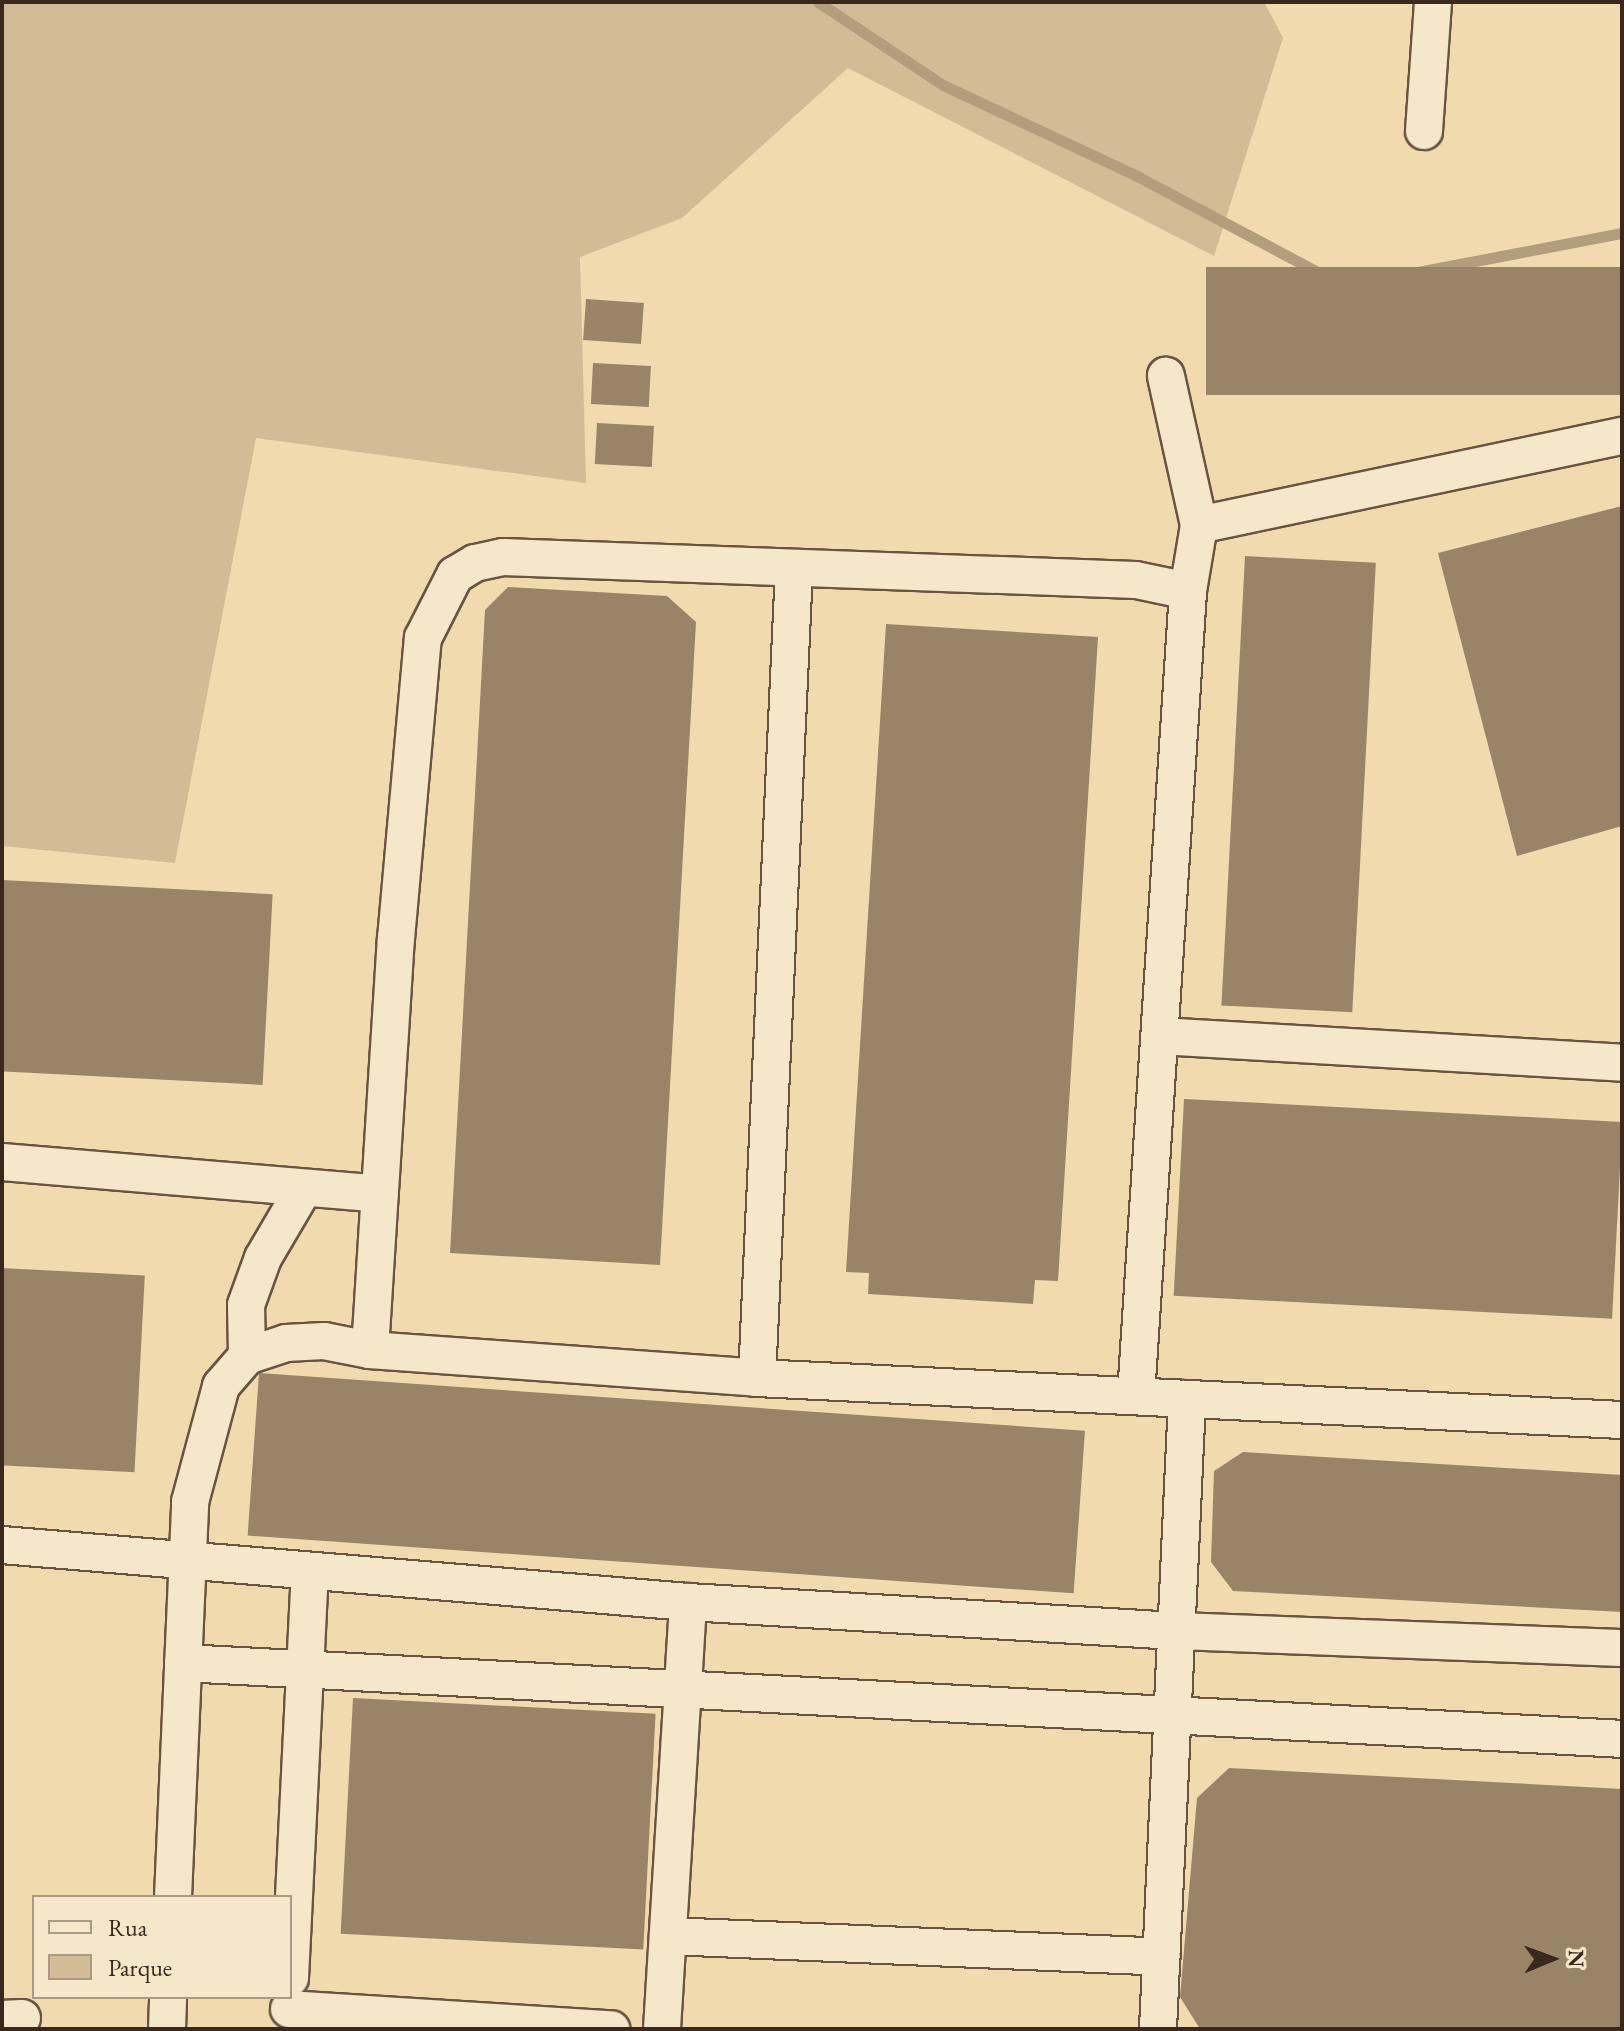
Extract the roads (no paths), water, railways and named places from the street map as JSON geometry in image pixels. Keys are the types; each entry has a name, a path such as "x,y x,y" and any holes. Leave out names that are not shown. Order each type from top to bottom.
{"lane":[{"path":"1424,131 1433,2"},
{"path":"1136,1396 1188,591 1199,525 1166,376"},
{"path":"1199,525 1622,436"},
{"path":"370,1350 423,638 455,575 475,563 503,557 1136,580 1188,591"},
{"path":"757,1378 794,568"},
{"path":"1160,1036 1622,1063"},
{"path":"2,1162 380,1194"},
{"path":"247,1356 246,1305 263,1258 304,1188"},
{"path":"173,1895 190,1560 190,1502 207,1423 221,1386 247,1356 286,1343 324,1341 370,1350 757,1378 1622,1420"},
{"path":"1158,2029 1187,1399"},
{"path":"2,1545 688,1602 1177,1631 1622,1648"},
{"path":"292,1940 310,1571"},
{"path":"662,2029 688,1602"},
{"path":"183,1663 1622,1739"},
{"path":"668,1936 1162,1957"},
{"path":"167,2029 168,1999"},
{"path":"289,2003 611,2029"}],"waterway":[{"path":"818,2 943,85 1137,176 1344,286 1622,233"}]}
